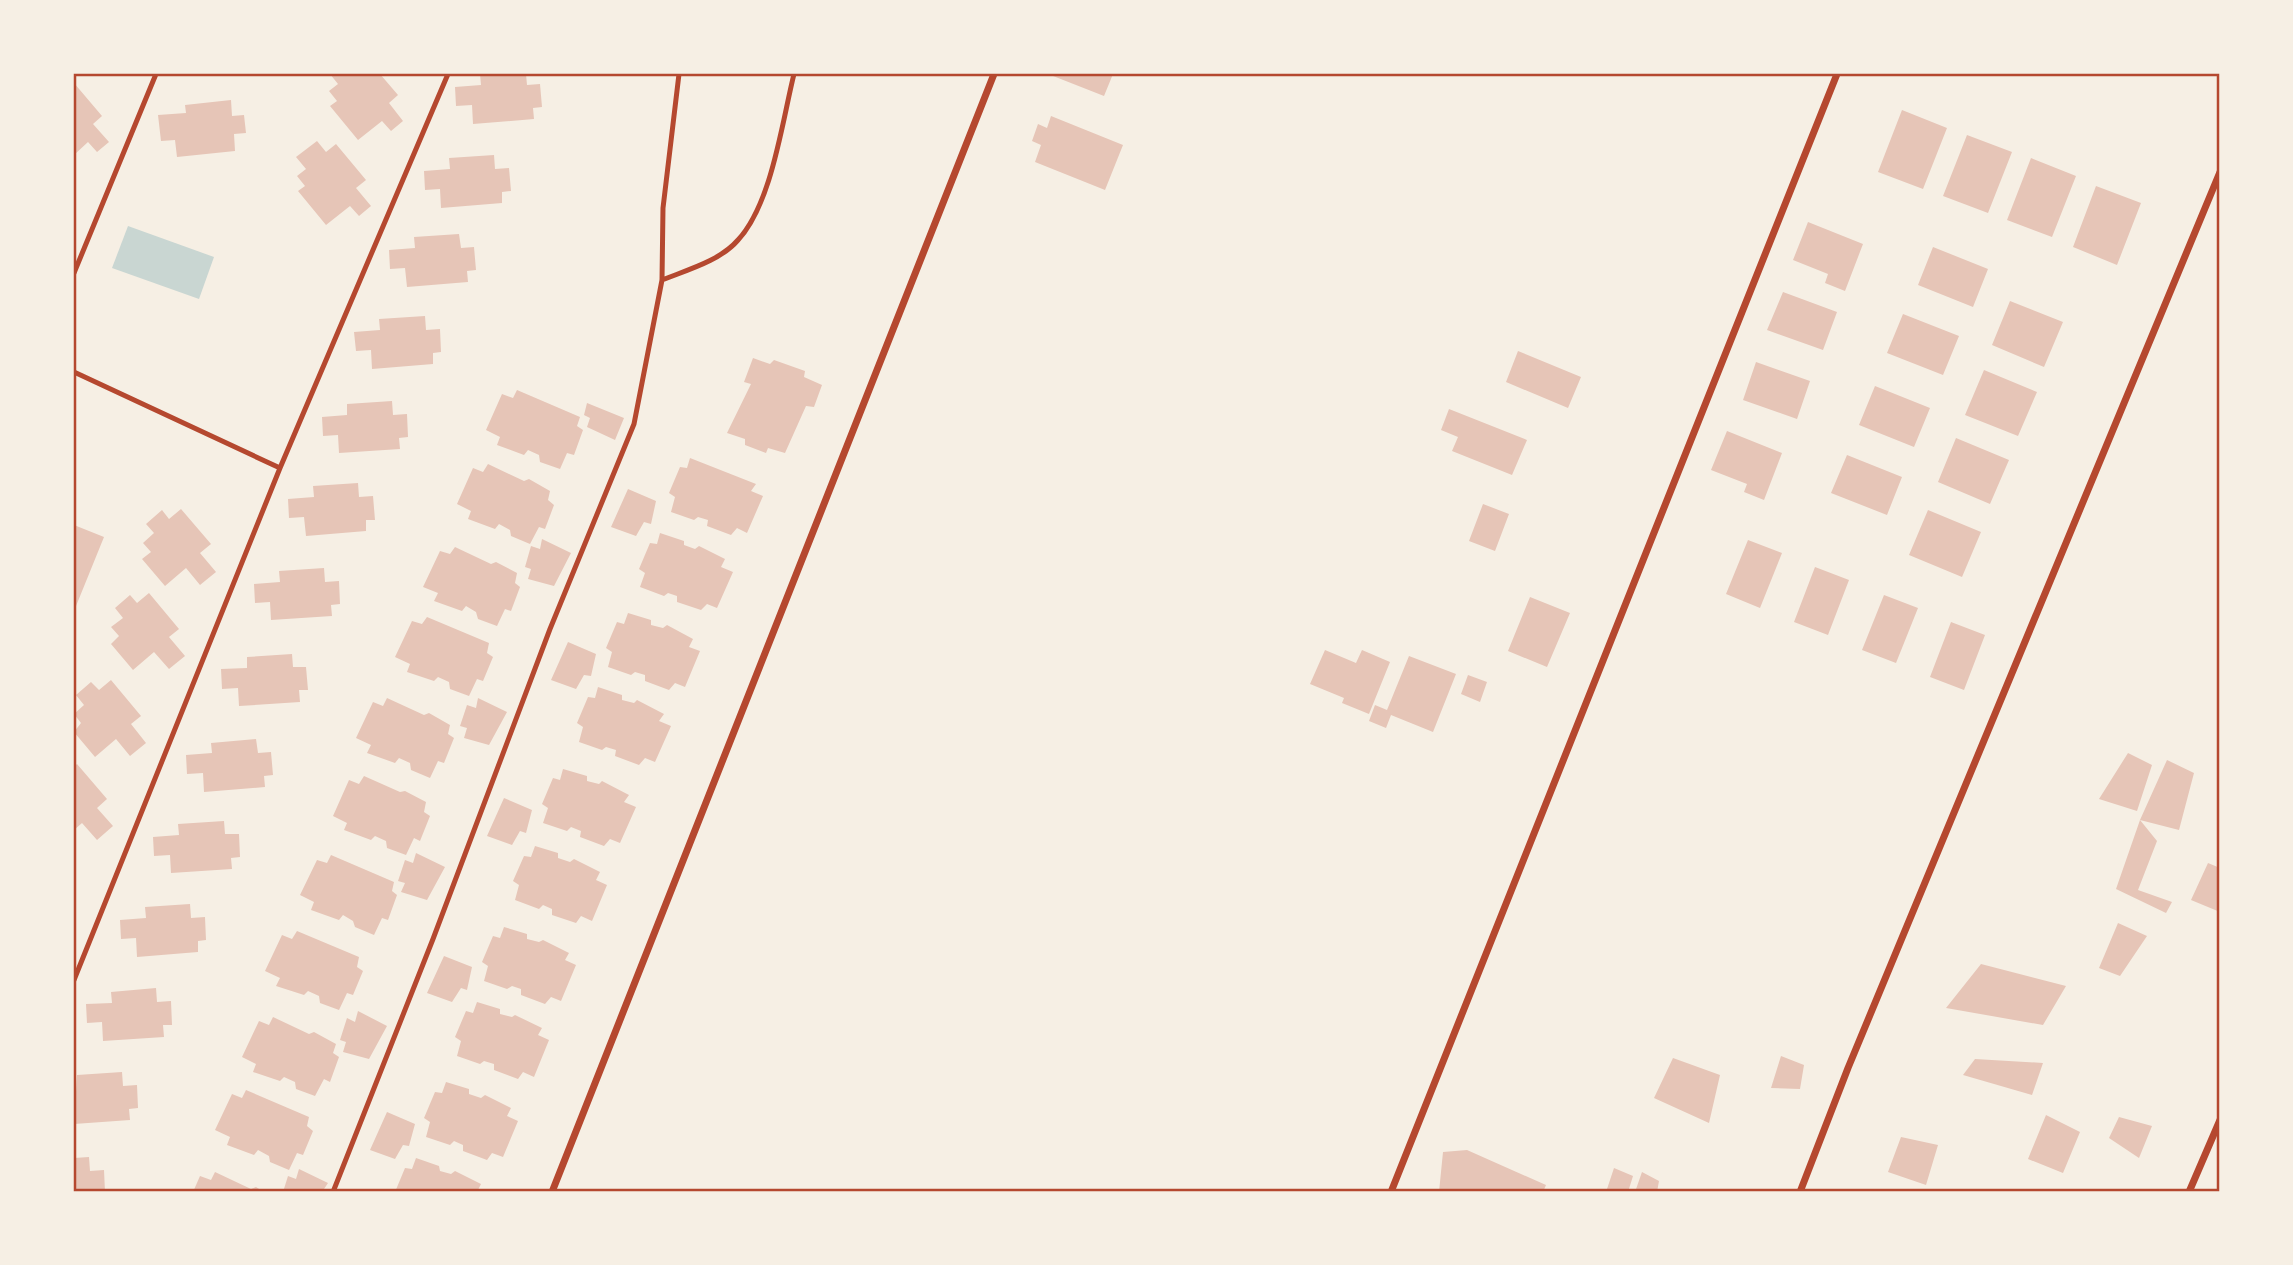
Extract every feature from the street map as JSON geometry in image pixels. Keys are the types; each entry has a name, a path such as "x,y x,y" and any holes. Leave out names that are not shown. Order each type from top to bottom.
{"street":[{"path":"552,1192 995,74"},
{"path":"1391,1192 1837,74"},
{"path":"1800,1192 1847,1068 2220,172"},
{"path":"2189,1192 2220,1119"}],"lane":[{"path":"74,273 156,74"},
{"path":"74,980 280,468 448,74"},
{"path":"332,1192 433,939 550,629 634,424 662,280 663,208 679,74"},
{"path":"662,280 710,260 738,240 766,191 794,74"},
{"path":"74,372 280,468"}],"shaded area":[{"path":"128,226 214,257 199,299 112,268"}],"building":[{"path":"330,74 380,74 398,95 389,103 403,121 391,131 382,121 358,140 330,106 337,101 329,91 338,84"},
{"path":"480,74 526,74 527,85 540,84 542,107 533,108 534,119 473,124 472,105 456,106 455,87 481,85"},
{"path":"1048,74 1113,74 1104,96"},
{"path":"74,83 102,116 93,124 109,142 97,152 88,142 74,155"},
{"path":"231,100 232,116 244,115 246,133 234,134 235,151 177,157 175,140 161,141 158,115 186,113 185,105"},
{"path":"1902,110 1947,128 1923,189 1878,172"},
{"path":"1051,116 1123,145 1105,190 1035,162 1041,145 1032,141 1038,124 1047,128"},
{"path":"1967,135 2012,152 1988,213 1943,196"},
{"path":"317,141 326,152 336,144 366,180 356,188 371,206 359,216 350,206 326,225 298,191 305,186 297,176 306,169 296,157"},
{"path":"494,155 495,169 509,168 511,191 502,192 502,203 441,208 440,189 425,190 424,171 450,169 449,158"},
{"path":"2031,158 2076,176 2052,237 2007,220"},
{"path":"2096,186 2141,203 2117,265 2073,247"},
{"path":"1808,222 1863,244 1845,291 1825,283 1828,274 1793,260"},
{"path":"459,234 461,248 474,247 476,270 467,271 468,282 407,287 405,268 390,269 389,250 415,248 414,237"},
{"path":"1933,247 1988,269 1973,307 1918,285"},
{"path":"1783,292 1837,312 1823,350 1767,330"},
{"path":"2010,301 2063,322 2044,367 1992,345"},
{"path":"1903,314 1959,336 1943,375 1887,353"},
{"path":"425,316 426,330 440,329 441,352 433,353 433,364 372,369 371,350 356,351 354,332 380,330 379,319"},
{"path":"1518,351 1581,377 1568,408 1506,382"},
{"path":"753,358 770,364 774,360 805,371 804,377 822,385 814,407 806,406 785,453 768,448 766,453 745,445 745,439 727,433 751,384 744,382"},
{"path":"1756,362 1810,381 1797,419 1743,400"},
{"path":"1984,370 2037,392 2018,436 1965,415"},
{"path":"1875,386 1930,408 1914,447 1859,425"},
{"path":"517,390 580,417 577,426 583,430 574,455 567,453 560,469 540,462 539,455 528,450 524,455 497,445 500,437 486,430 502,394 513,398"},
{"path":"392,401 393,415 407,414 408,437 399,438 400,449 339,453 338,435 323,436 322,417 347,415 347,404"},
{"path":"587,403 624,418 615,440 587,427 590,418 584,415"},
{"path":"1449,409 1527,440 1512,475 1452,451 1458,437 1441,430"},
{"path":"1727,431 1782,453 1764,500 1744,492 1747,484 1711,470"},
{"path":"1956,438 2009,460 1990,504 1938,482"},
{"path":"1847,455 1902,477 1887,515 1831,493"},
{"path":"690,458 756,484 751,491 763,496 747,533 737,528 731,535 707,526 708,520 698,517 694,520 671,512 675,497 669,493 680,467 687,468"},
{"path":"488,464 524,481 529,479 550,491 548,500 554,505 545,529 539,527 530,544 511,536 510,530 499,524 495,529 468,519 471,511 457,504 473,468 483,472"},
{"path":"358,483 359,497 373,496 375,520 366,520 366,531 306,536 304,517 289,518 288,499 314,497 313,486"},
{"path":"628,489 656,501 651,524 644,522 636,536 611,527"},
{"path":"1483,504 1509,514 1495,551 1469,541"},
{"path":"181,509 211,544 200,553 216,572 200,585 186,568 165,586 142,559 151,552 143,543 154,533 146,524 162,510 169,519"},
{"path":"1928,510 1981,532 1962,577 1909,555"},
{"path":"74,525 104,537 74,611"},
{"path":"660,533 684,541 684,545 695,549 699,546 725,559 721,567 733,572 717,608 707,604 701,610 677,602 677,596 668,593 664,596 640,587 645,573 639,569 650,543 657,544"},
{"path":"542,539 571,553 554,586 528,579 531,569 525,567 531,546 540,549"},
{"path":"1748,540 1782,553 1760,608 1726,594"},
{"path":"455,547 517,573 515,583 520,587 511,611 505,609 497,626 478,619 476,612 466,606 462,611 434,601 438,593 423,587 440,551 450,554"},
{"path":"1815,567 1849,580 1828,635 1794,622"},
{"path":"324,568 325,582 339,581 340,604 331,605 332,616 271,620 270,602 255,603 254,584 280,582 279,571"},
{"path":"149,593 179,629 169,637 185,656 169,669 154,652 133,670 111,644 119,636 111,627 123,618 115,608 130,595 137,603"},
{"path":"1884,595 1918,608 1896,663 1862,650"},
{"path":"1530,597 1570,613 1547,667 1508,651"},
{"path":"628,613 651,620 651,625 663,628 667,625 693,639 689,647 700,651 685,687 675,683 669,690 645,681 645,675 635,672 631,675 608,667 612,652 606,648 617,622 624,624"},
{"path":"427,617 489,643 487,653 493,657 483,681 477,679 469,696 450,689 449,682 438,677 434,681 407,672 410,664 395,657 412,621 422,624"},
{"path":"1951,622 1985,635 1964,690 1930,677"},
{"path":"568,642 596,654 591,676 584,675 576,689 551,680"},
{"path":"1325,650 1356,663 1362,650 1390,662 1369,714 1342,703 1344,698 1310,684"},
{"path":"292,654 293,667 306,667 308,690 299,690 300,702 239,706 238,688 222,689 221,669 247,668 247,657"},
{"path":"1409,656 1456,674 1433,732 1391,715 1386,728 1369,721 1375,705 1387,710"},
{"path":"1468,675 1487,682 1480,702 1461,694"},
{"path":"111,680 141,716 131,724 146,743 130,756 116,739 95,757 74,732 81,723 74,714 84,705 76,695 91,682 99,690"},
{"path":"598,687 622,695 622,700 634,703 637,700 664,714 659,721 671,726 655,762 645,758 639,765 615,756 616,750 606,747 602,750 579,742 583,727 577,723 588,697 595,698"},
{"path":"387,698 424,715 429,713 450,725 448,734 454,738 444,763 438,761 430,778 411,770 410,763 399,758 395,763 367,753 371,745 356,738 373,702 383,706"},
{"path":"478,698 507,712 489,745 464,738 467,728 460,726 467,705 476,708"},
{"path":"256,739 258,753 271,752 273,775 264,776 265,787 204,792 203,773 187,774 186,755 212,753 211,743"},
{"path":"2128,753 2152,765 2137,811 2099,799"},
{"path":"2167,760 2194,773 2179,830 2140,820"},
{"path":"77,764 107,799 97,808 113,826 97,840 82,823 74,830 74,767"},
{"path":"563,769 587,776 587,781 599,784 602,781 629,795 624,802 636,807 620,843 610,839 604,846 580,837 581,831 571,827 567,831 543,823 548,808 542,804 553,778 560,780"},
{"path":"364,776 426,802 424,812 430,816 420,841 414,838 406,855 387,848 386,841 375,836 371,840 344,830 347,823 333,816 349,780 359,784"},
{"path":"504,798 532,810 526,833 520,831 512,845 487,836"},
{"path":"2140,820 2157,841 2138,890 2172,902 2166,913 2116,889"},
{"path":"224,821 225,834 239,834 240,857 231,858 232,869 171,873 170,855 154,856 153,837 179,835 178,824"},
{"path":"535,846 558,853 558,858 570,862 574,859 600,872 596,880 607,885 592,921 581,916 576,923 552,915 552,909 543,905 539,909 515,900 519,885 513,881 524,856 531,857"},
{"path":"416,853 445,867 427,900 401,892 405,883 398,881 405,860 413,863"},
{"path":"331,855 394,882 392,891 397,895 388,920 382,918 374,935 355,927 353,921 343,915 339,920 311,910 314,902 300,895 317,860 327,863"},
{"path":"2208,863 2220,868 2220,912 2191,900"},
{"path":"190,904 191,918 205,917 206,940 198,941 198,952 137,957 136,938 121,939 120,920 146,918 145,907"},
{"path":"2118,923 2147,936 2120,976 2099,968"},
{"path":"504,927 527,934 527,939 539,942 543,940 569,953 565,960 576,965 561,1001 551,997 545,1004 521,995 521,989 512,986 507,989 484,981 488,966 482,962 493,936 500,938"},
{"path":"297,931 359,957 357,967 363,971 353,995 347,993 339,1010 320,1003 319,996 308,991 304,995 276,986 280,978 265,971 282,935 292,939"},
{"path":"444,956 472,967 467,990 461,988 452,1002 427,993"},
{"path":"1981,964 2066,986 2043,1025 1946,1008"},
{"path":"156,988 157,1002 171,1001 172,1025 163,1025 164,1037 103,1041 102,1022 87,1023 86,1004 112,1003 111,992"},
{"path":"477,1002 500,1009 500,1014 512,1017 515,1015 542,1028 538,1035 549,1040 534,1077 523,1072 518,1079 494,1070 494,1064 484,1061 480,1064 457,1056 461,1041 455,1037 466,1011 473,1013"},
{"path":"358,1011 387,1026 369,1059 343,1052 346,1042 340,1040 347,1018 355,1022"},
{"path":"273,1017 309,1034 314,1032 336,1044 333,1053 339,1057 330,1082 324,1079 315,1096 296,1089 295,1082 284,1077 280,1081 253,1072 256,1064 242,1057 259,1021 269,1025"},
{"path":"1781,1056 1804,1065 1800,1089 1771,1088"},
{"path":"1673,1058 1720,1075 1709,1123 1654,1098"},
{"path":"1975,1059 2043,1063 2032,1095 1963,1075"},
{"path":"122,1072 123,1086 137,1085 138,1108 129,1109 130,1120 74,1124 77,1075"},
{"path":"446,1082 469,1089 469,1094 481,1098 485,1095 511,1108 507,1116 518,1121 503,1157 492,1153 487,1160 463,1151 463,1145 454,1141 450,1145 426,1137 430,1122 424,1118 435,1092 442,1093"},
{"path":"246,1090 309,1117 307,1126 313,1131 303,1155 297,1153 289,1170 270,1162 269,1156 258,1150 254,1155 227,1145 230,1137 215,1130 232,1094 242,1098"},
{"path":"387,1112 415,1124 409,1146 403,1145 395,1159 370,1150"},
{"path":"2046,1115 2080,1132 2063,1173 2028,1159"},
{"path":"2119,1117 2152,1126 2139,1158 2109,1138"},
{"path":"1901,1137 1938,1145 1926,1185 1888,1172"},
{"path":"1467,1150 1546,1185 1543,1192 1439,1192 1443,1152"},
{"path":"89,1157 90,1171 104,1170 105,1192 74,1192 74,1158"},
{"path":"416,1158 439,1166 440,1171 451,1174 455,1171 481,1184 477,1192 395,1192 405,1168 412,1169"},
{"path":"1614,1168 1633,1176 1628,1192 1606,1192"},
{"path":"299,1169 328,1183 322,1192 283,1192 288,1176 296,1179"},
{"path":"215,1172 251,1189 256,1187 264,1192 193,1192 200,1176 211,1180"},
{"path":"1642,1172 1659,1181 1657,1192 1635,1192"}]}
